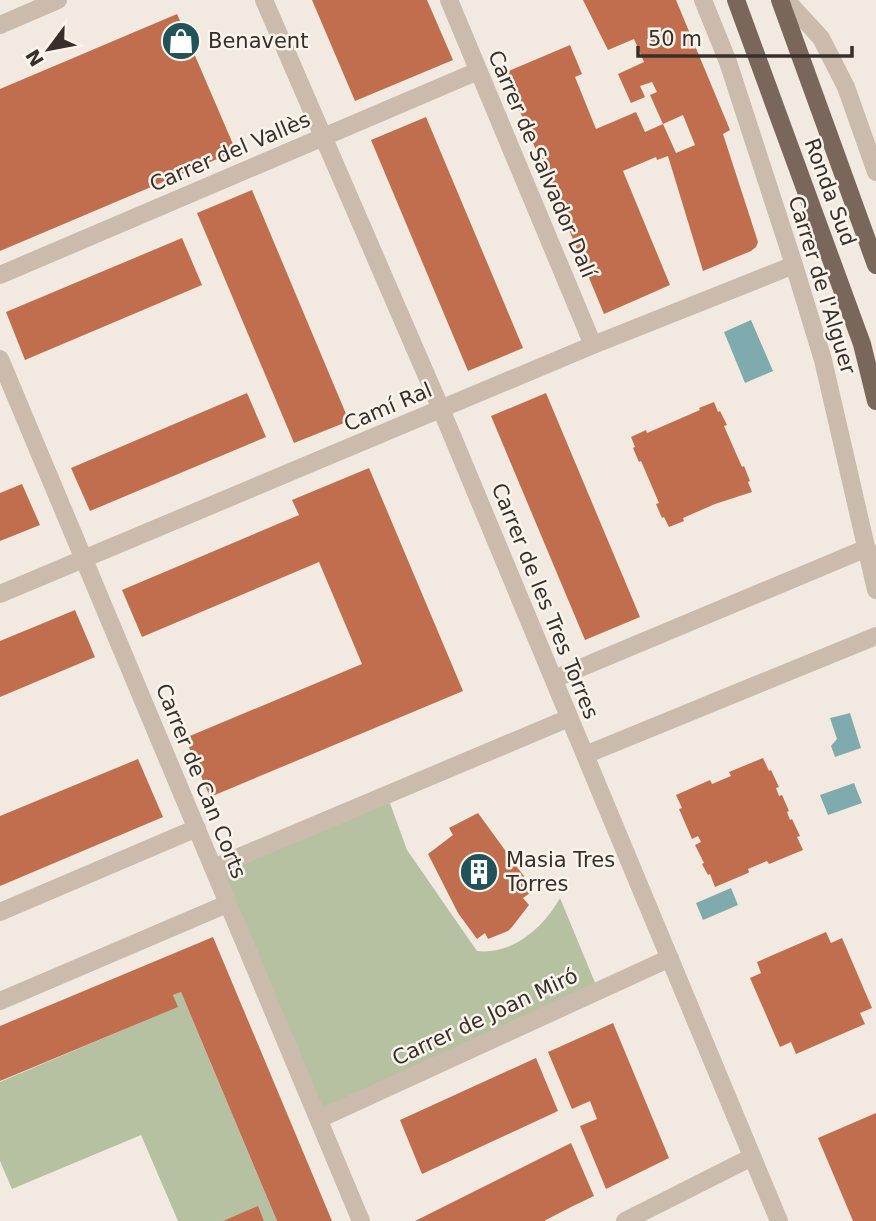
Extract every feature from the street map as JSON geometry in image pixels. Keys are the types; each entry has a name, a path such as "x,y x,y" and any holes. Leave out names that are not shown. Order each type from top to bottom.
{"main road":[{"name":"Ronda Sud","path":"736,0 862,344 876,401"},
{"name":"Ronda Sud","path":"780,0 876,265"}],"street":[{"path":"0,25 58,0"},
{"name":"Carrer de les Tres Torres","path":"264,0 441,409 779,1221"},
{"name":"Carrer de Salvador Dalí","path":"449,0 593,345"},
{"name":"Carrer de l'Alguer","path":"704,0 728,62 823,360 876,590"},
{"path":"786,0 821,38 846,87 876,172"},
{"name":"Carrer del Vallès","path":"0,275 478,71"},
{"name":"Camí Ral","path":"0,594 593,345 794,265"},
{"name":"Carrer de Can Corts","path":"0,359 361,1221"},
{"path":"554,679 867,548"},
{"path":"585,755 876,636"},
{"path":"213,868 569,718"},
{"path":"0,912 197,828"},
{"path":"0,1001 227,904"},
{"name":"Carrer de Joan Miró","path":"319,1119 670,958"},
{"path":"625,1221 752,1157"}],"green space":[{"path":"387,795 407,850 477,951 503,948 526,937 545,919 560,898 598,990 319,1119 213,868"},
{"path":"181,992 277,1221 264,1221 258,1207 223,1221 178,1221 141,1135 12,1189 0,1161 0,1082 177,1007 173,995"}],"water":[{"path":"751,320 773,371 745,383 724,332"},
{"path":"850,713 861,748 835,757 831,746 837,739 830,718"},
{"path":"854,783 862,803 828,815 820,795"},
{"path":"731,888 738,905 703,920 696,903"}],"building":[{"path":"312,0 427,0 453,60 355,101"},
{"path":"583,0 676,0 730,130 723,134 758,242 751,251 703,271 668,156 657,160 656,157 623,171 670,285 604,314 504,73 570,45 582,74 575,77 596,129 636,112 645,132 663,124 650,95 657,92 652,82 640,86 645,97 631,103 618,74 644,62 634,39 608,50","holes":["683,115 695,145 676,153 663,124"]},
{"path":"177,14 236,151 0,251 0,89"},
{"path":"426,117 523,348 468,371 371,140"},
{"path":"252,190 349,421 294,443 197,213"},
{"path":"182,238 202,285 25,360 6,312"},
{"path":"247,393 266,437 90,511 71,468"},
{"path":"546,393 640,617 585,640 491,416"},
{"path":"714,402 727,425 724,426 742,467 744,466 752,492 715,504 669,527 656,504 659,503 633,448 635,447 631,437 646,430 647,433"},
{"path":"369,468 463,691 210,797 185,738 362,664 319,562 142,637 122,590 299,515 292,500"},
{"path":"22,484 40,525 0,541 0,493"},
{"path":"75,610 95,657 0,697 0,641"},
{"path":"763,758 779,787 776,788 779,796 782,795 790,820 792,819 800,836 797,837 803,850 769,864 767,861 748,869 748,873 715,887 695,845 701,842 698,836 692,839 676,795 710,780 712,784 731,776 729,772"},
{"path":"138,759 163,817 0,886 0,816"},
{"name":"Masia Tres Torres","path":"478,813 534,890 523,898 529,905 512,927 488,939 485,933 477,939 458,913 428,854 453,835 449,828"},
{"path":"826,932 831,943 842,938 872,1008 860,1013 865,1024 796,1054 791,1042 780,1047 750,978 761,973 757,962"},
{"path":"213,937 332,1221 277,1221 181,992 173,995 178,1007 0,1081 0,1026"},
{"path":"613,1023 669,1158 606,1189 580,1126 597,1119 590,1101 572,1109 548,1052"},
{"path":"536,1058 558,1111 422,1174 400,1120"},
{"path":"876,1113 876,1221 853,1221 818,1138"},
{"path":"571,1143 594,1196 544,1221 415,1221"},
{"path":"258,1206 264,1221 223,1221"}],"place":[{"name":"Benavent","path":"181,41"},
{"name":"Masia Tres Torres","path":"479,872"}]}
